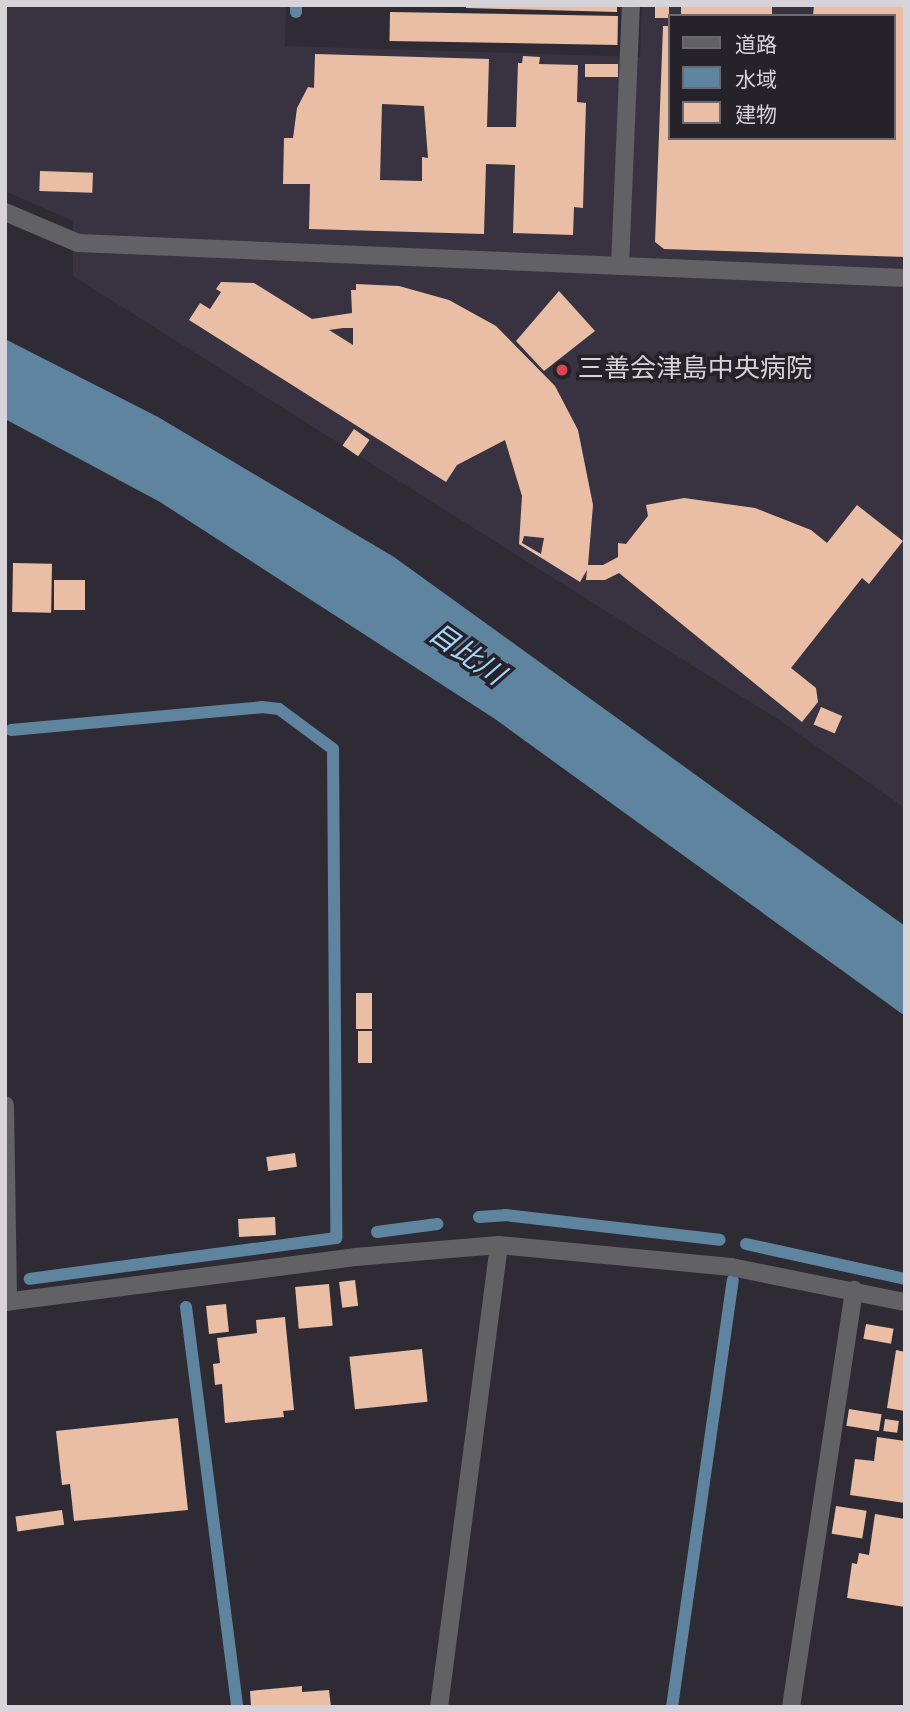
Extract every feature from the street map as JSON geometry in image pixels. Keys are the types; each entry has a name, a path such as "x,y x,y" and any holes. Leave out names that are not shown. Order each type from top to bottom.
{"street":[{"path":"620,266 631,5"},
{"path":"5,212 78,243 905,278"},
{"path":"5,1105 7,1302 355,1257 499,1245 731,1267 905,1302"},
{"path":"439,1707 499,1245"},
{"path":"791,1707 854,1290"}],"shaded area":[{"name":"三善会津島中央病院","path":"5,5 286,5 285,46 640,57 642,5 905,5 905,808 779,720 73,276 73,221 5,191"}],"water":[{"name":"目比川","path":"5,339 158,417 394,557 905,926 905,1016 495,719 160,502 5,419"}],"building":[{"path":"466,5 617,5 617,12 466,8"},
{"path":"655,5 669,5 668,18 655,18"},
{"path":"681,5 772,5 772,14 681,14"},
{"path":"814,5 905,5 905,257 664,249 655,242 663,26 668,26 668,140 896,140 896,14 813,14"},
{"path":"390,12 618,16 617,45 389,41"},
{"path":"315,54 489,59 487,127 516,127 518,63 522,63 523,56 540,57 539,64 578,65 577,102 586,103 583,208 574,207 573,235 513,233 515,165 486,164 484,234 309,229 310,184 283,184 284,138 293,138 297,108 308,87 314,88","holes":["382,104 424,106 428,158 422,157 422,181 380,180"]},
{"path":"585,64 618,64 618,77 585,77"},
{"path":"40,171 93,173 92,193 39,191"},
{"path":"221,282 254,283 312,319 352,313 351,290 356,290 356,284 399,286 449,300 496,326 555,386 578,430 593,505 588,565 603,565 618,557 618,543 626,544 648,516 646,505 684,498 755,508 811,530 827,543 857,505 903,541 869,584 862,578 791,668 816,688 818,702 802,722 619,573 605,580 586,580 587,570 580,582 519,544 522,496 505,440 457,465 446,482 189,320 200,303 210,309 221,292 216,289","holes":["343,328 353,328 353,345 329,330","524,536 544,538 541,554 522,543"]},
{"path":"559,291 595,331 544,371 516,341"},
{"path":"354,429 370,440 358,456 343,445"},
{"path":"13,563 52,564 51,613 12,612"},
{"path":"54,580 85,580 85,610 54,610"},
{"path":"821,707 842,716 835,733 814,724"},
{"path":"356,993 372,993 372,1029 356,1029"},
{"path":"358,1031 372,1031 372,1063 358,1063"},
{"path":"295,1153 297,1167 268,1171 266,1157"},
{"path":"275,1217 276,1235 239,1237 238,1219"},
{"path":"355,1280 358,1306 342,1308 339,1282"},
{"path":"329,1284 333,1326 299,1329 295,1287"},
{"path":"226,1304 229,1332 209,1334 206,1306"},
{"path":"285,1317 294,1410 283,1411 284,1417 225,1423 222,1384 215,1385 213,1364 220,1363 217,1338 257,1333 256,1320"},
{"path":"866,1324 894,1329 891,1344 863,1339"},
{"path":"422,1349 428,1402 355,1409 349,1357"},
{"path":"896,1350 905,1352 905,1411 887,1408"},
{"path":"849,1409 882,1414 879,1431 846,1426"},
{"path":"178,1418 188,1510 74,1521 70,1484 62,1485 56,1431"},
{"path":"885,1419 899,1421 897,1433 883,1431"},
{"path":"877,1437 905,1441 905,1503 850,1495 855,1459 874,1461"},
{"path":"836,1506 867,1511 862,1539 832,1534"},
{"path":"62,1510 64,1525 18,1531 15,1517"},
{"path":"875,1514 905,1519 905,1607 847,1598 852,1563 857,1564 859,1553 869,1555"},
{"path":"302,1686 302,1692 329,1690 331,1707 251,1707 250,1691"}],"waterway":[{"path":"296,5 296,12"},
{"path":"11,730 262,707 279,709 333,749 336,1238 30,1279"},
{"path":"479,1217 505,1215 720,1240"},
{"path":"377,1232 437,1224"},
{"path":"746,1244 905,1279"},
{"path":"672,1707 733,1280"},
{"path":"186,1307 237,1707"}],"place":[{"name":"三善会津島中央病院","path":"562,370"}]}
